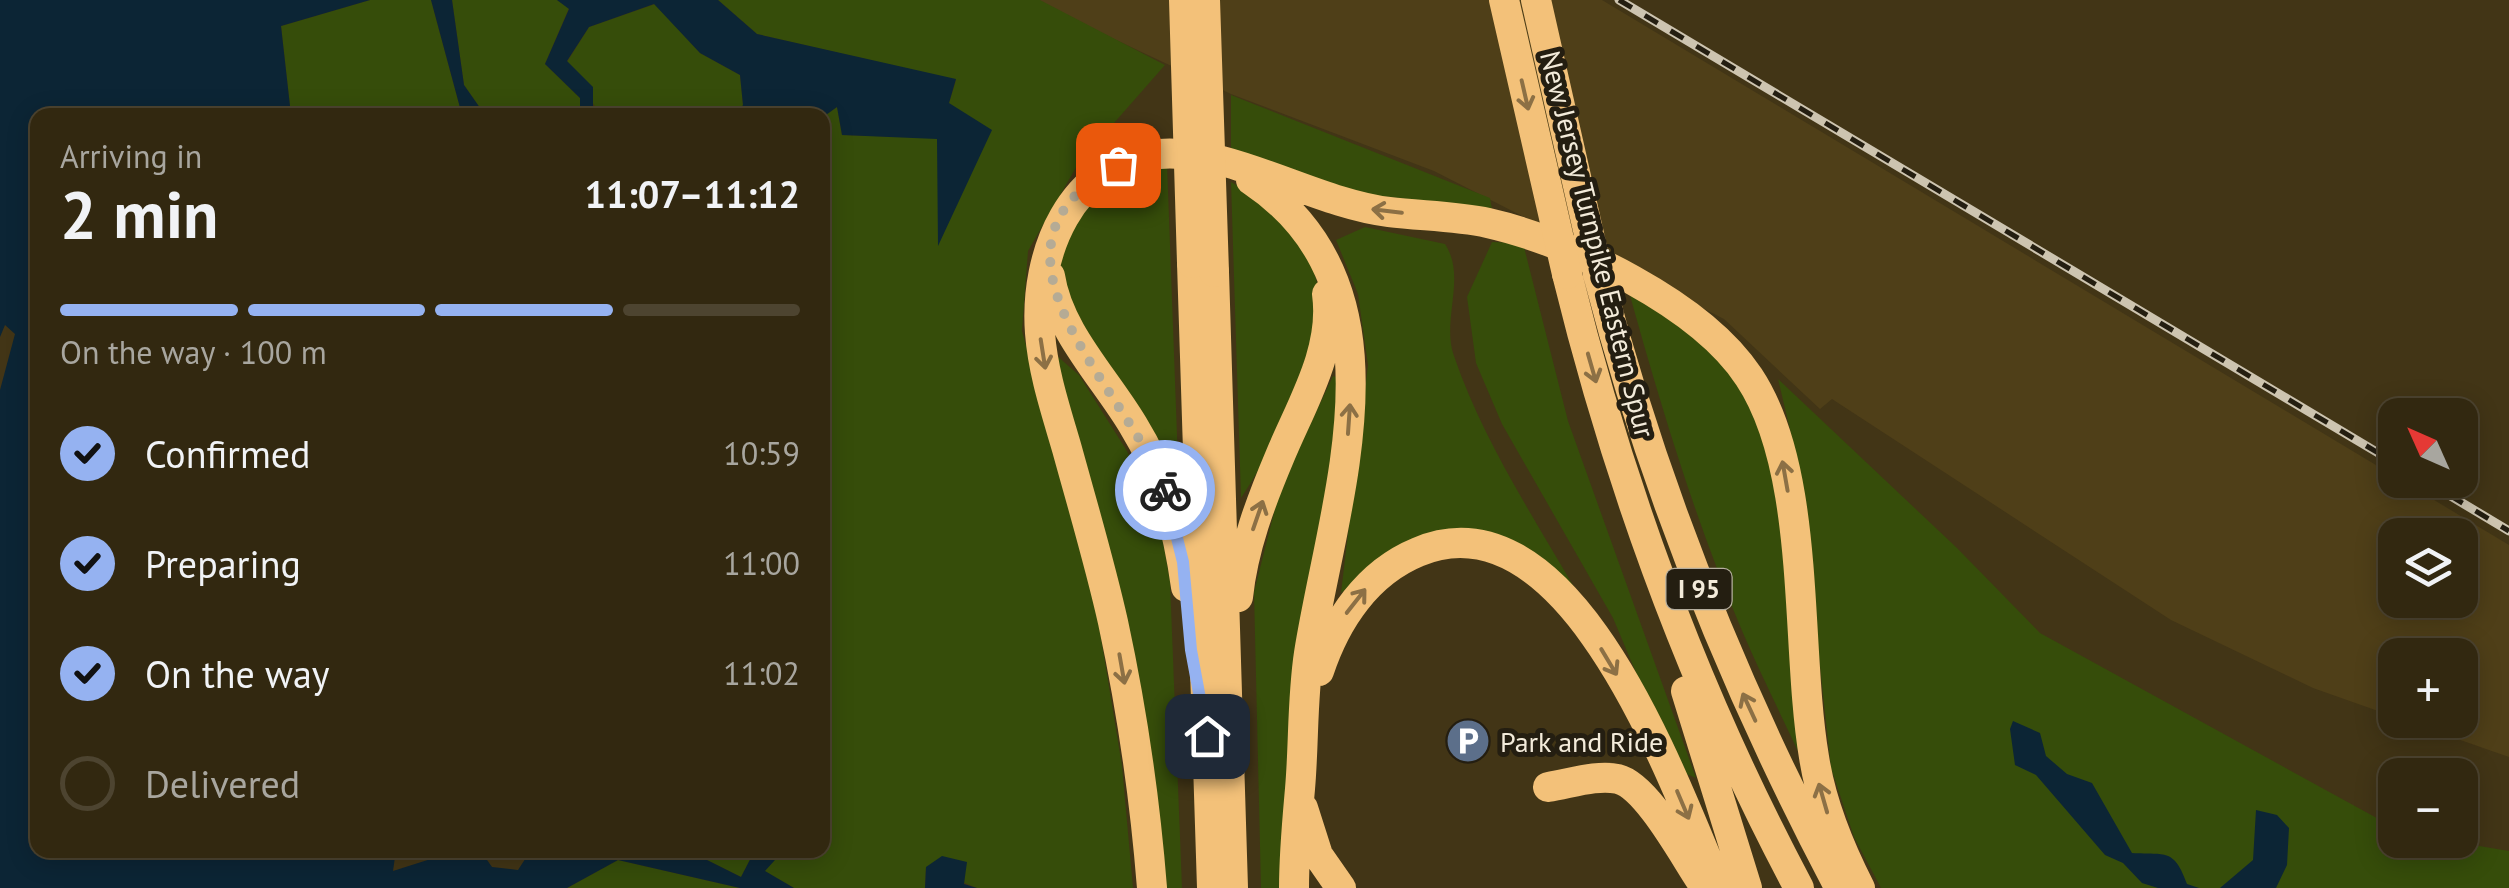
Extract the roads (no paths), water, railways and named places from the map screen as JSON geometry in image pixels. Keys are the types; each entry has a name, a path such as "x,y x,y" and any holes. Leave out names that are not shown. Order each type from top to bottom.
{"highway":[{"path":"1184,0 1203,268 1234,888"},
{"path":"1205,0 1203,268 1212,888"},
{"name":"New Jersey Turnpike Eastern Spur","path":"1504,0 1567,274 1599,394 1643,529 1720,724 1799,888"},
{"name":"New Jersey Turnpike Eastern Spur","path":"1536,0 1598,274 1655,468 1704,603 1772,756 1840,888"},
{"path":"1152,888 1138,757 1118,648 1045,367 1040,301 1048,258 1065,213 1083,189 1106,171 1130,160 1160,154 1222,164 1354,207 1484,222 1541,239 1657,294 1728,350 1757,390 1780,453 1793,532 1816,773 1832,825 1860,888"},
{"path":"1222,164 1278,200 1314,243 1333,273 1345,311 1351,360 1344,466 1305,682 1294,831 1294,888"},
{"path":"1231,819 1242,746 1238,612 1244,559 1327,333 1327,292 1314,243"},
{"path":"1048,258 1059,308 1134,426 1168,498 1183,562 1191,650 1207,736"},
{"path":"1643,529 1679,674 1747,888"},
{"path":"1302,757 1325,654 1360,594 1394,564 1422,550 1466,542 1494,547 1520,558 1547,579 1597,642 1646,723 1719,888"},
{"path":"1548,787 1610,778 1629,783 1643,796 1706,888"},
{"path":"1300,790 1315,847 1341,888"}],"water":[{"path":"0,0 370,0 281,26 290,108 30,108 30,858 395,858 393,871 434,858 486,858 492,867 518,870 526,858 703,858 741,877 751,858 777,858 765,871 794,888 740,888 618,860 567,888 0,888 0,390 15,334 5,325 0,337"},
{"path":"431,0 452,0 464,85 480,108 460,108"},
{"path":"557,0 718,0 757,34 956,79 949,103 992,130 938,246 937,139 842,135 837,107 830,112 830,108 741,108 740,75 700,53 654,4 589,27 567,61 593,87 593,108 580,108 580,98 545,64 569,9"},
{"path":"2013,721 2040,733 2046,756 2067,774 2092,783 2132,853 2161,854 2173,859 2187,884 2199,888 2158,888 2142,883 2123,863 2105,855 2036,775 2015,765 2010,729"},
{"path":"2256,810 2277,815 2289,828 2287,865 2276,888 2220,888 2253,860"},
{"path":"942,856 967,862 964,884 977,888 925,888 926,867"}],"railway":[{"path":"1619,0 2378,453"},
{"path":"2454,498 2509,531"}],"place":[{"name":"Park and Ride","path":"1468,741"}]}
